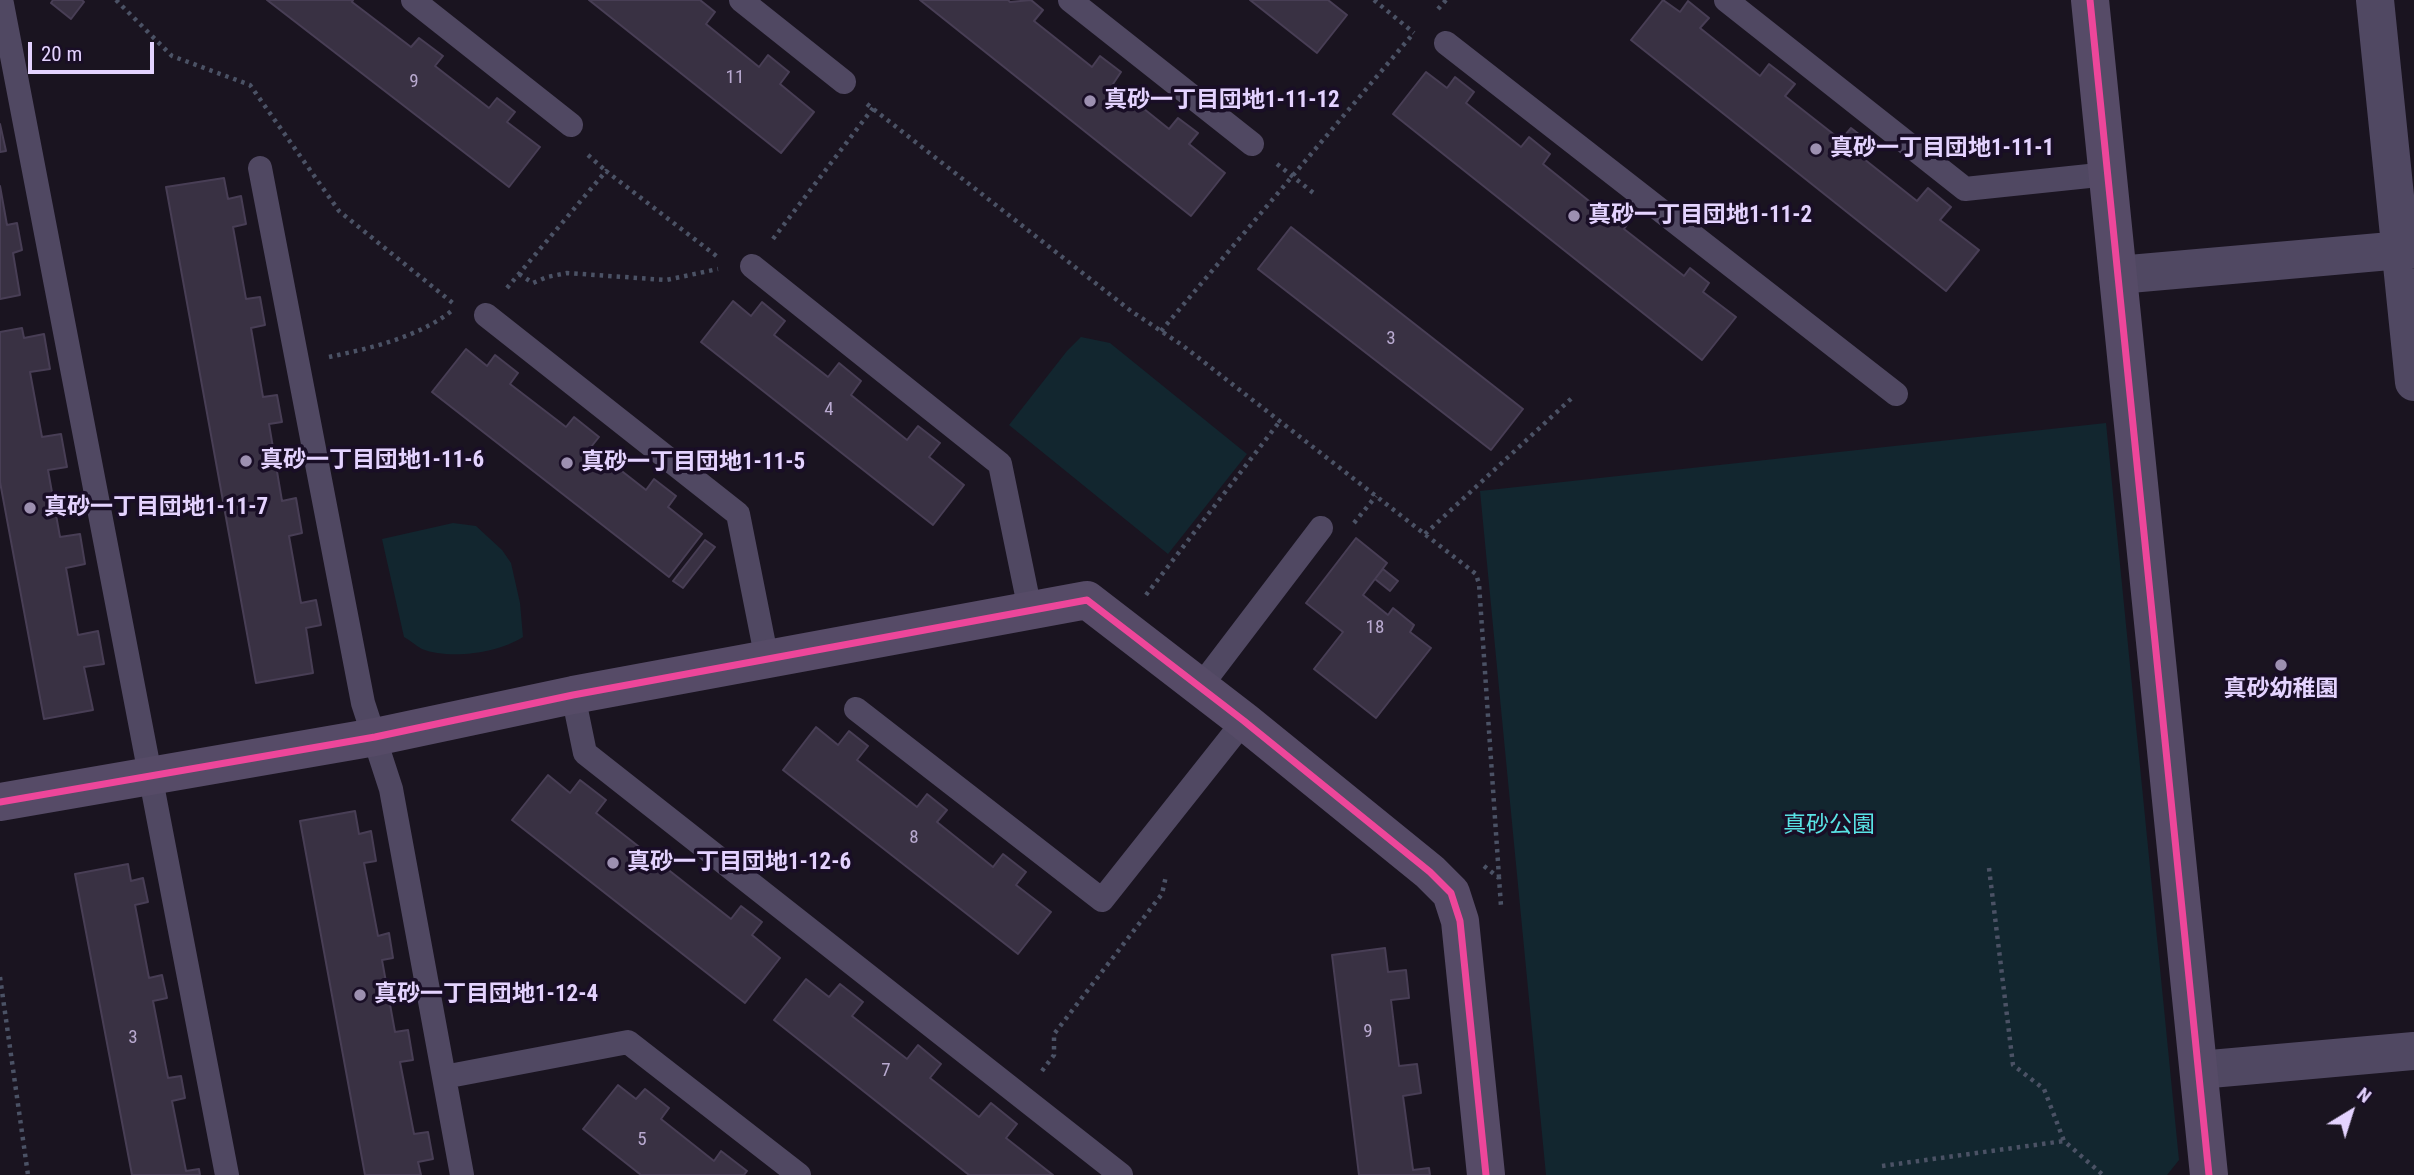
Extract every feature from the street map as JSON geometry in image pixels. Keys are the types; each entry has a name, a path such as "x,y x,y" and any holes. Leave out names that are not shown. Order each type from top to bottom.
{"street":[{"path":"2090,0 2209,1175"},
{"path":"2375,0 2407,249 2414,382"},
{"path":"2118,275 2407,249"},
{"path":"0,802 375,737 573,695 1087,600 1244,721 1430,872 1451,893 1460,921 1486,1175"},
{"path":"2199,1070 2414,1051"}],"lane":[{"path":"413,0 570,125"},
{"path":"741,0 844,82"},
{"path":"1070,0 1252,144"},
{"path":"1726,0 1965,189 2108,174"},
{"path":"2,4 228,1175"},
{"path":"1446,43 1896,394"},
{"path":"260,168 363,703 391,789 462,1175"},
{"path":"752,266 1000,464 1030,610"},
{"path":"486,315 738,514 766,660"},
{"path":"1200,687 1321,528"},
{"path":"573,695 585,753 1121,1175"},
{"path":"856,709 1102,900 1244,721"},
{"path":"444,1077 628,1042 799,1175"}],"path":[{"path":"116,0 172,56 250,85 339,211 457,306 433,324 377,346 297,364"},
{"path":"1374,0 1429,44 1446,43"},
{"path":"1437,10 1446,0"},
{"path":"1161,331 1422,25"},
{"path":"844,82 849,90 1131,311 1280,421 1476,574 1479,584 1499,878"},
{"path":"752,266 873,108"},
{"path":"1252,144 1316,195"},
{"path":"486,315 519,274 606,172 726,264 715,271 666,280 567,273 533,283 519,274"},
{"path":"1424,534 1573,397"},
{"path":"1142,601 1280,421"},
{"path":"1989,868 2012,1065 2044,1089 2064,1140 2103,1175"},
{"path":"1023,1097 1054,1055 1054,1034 1162,894 1166,873"},
{"path":"0,977 28,1175"},
{"path":"1882,1166 2064,1140"}],"green space":[{"path":"1081,337 1110,343 1247,454 1168,554 1009,425"},
{"name":"真砂公園","path":"2106,423 2179,1160 2167,1175 1546,1175 1480,491"},
{"path":"453,523 476,526 502,550 511,563 520,603 523,637 513,643 487,651 446,654 422,649 404,637 382,539"}],"building":[{"path":"53,0 84,2 71,19 51,3"},
{"path":"267,0 353,0 352,2 411,47 419,38 443,56 435,66 489,108 497,98 515,112 507,122 540,147 509,187"},
{"path":"589,0 700,0 715,12 706,24 759,67 768,55 789,72 780,84 814,112 781,153"},
{"name":"真砂一丁目団地1-11-12","path":"920,0 1031,0 1043,10 1034,21 1092,67 1100,56 1121,72 1113,84 1169,129 1178,118 1198,133 1189,144 1225,173 1191,216"},
{"path":"1250,0 1328,0 1347,15 1317,53"},
{"name":"真砂一丁目団地1-11-1","path":"1663,0 1680,12 1688,1 1709,18 1700,28 1760,76 1769,64 1795,84 1785,96 1841,140 1851,128 1869,142 1859,155 1917,201 1928,188 1951,207 1940,220 1979,250 1946,291 1631,40"},
{"name":"真砂一丁目団地1-11-2","path":"1426,72 1447,88 1455,77 1474,92 1466,103 1521,147 1529,137 1550,154 1543,164 1604,213 1612,203 1631,219 1624,229 1684,276 1690,268 1709,283 1703,292 1736,317 1702,360 1393,114"},
{"path":"0,124 6,151 0,152"},
{"name":"真砂一丁目団地1-11-6","path":"224,178 228,199 241,196 246,224 233,227 246,299 260,297 265,325 251,328 263,397 277,395 282,422 269,424 282,501 296,498 302,533 289,536 301,603 316,600 321,625 306,628 313,673 256,683 166,187"},
{"path":"0,186 7,225 17,223 22,250 13,253 20,295 0,299"},
{"path":"1291,227 1523,409 1491,450 1258,269"},
{"path":"733,301 751,316 762,302 785,321 774,335 828,377 839,363 861,381 851,395 907,440 918,426 940,443 929,457 964,485 933,525 701,342"},
{"name":"真砂一丁目団地1-11-7","path":"22,328 24,338 44,334 50,369 30,372 42,437 61,434 67,467 48,470 60,537 80,534 85,564 66,568 78,635 98,631 104,664 84,667 93,710 44,719 0,482 0,332"},
{"name":"真砂一丁目団地1-11-5","path":"466,349 487,366 495,355 518,373 510,384 566,427 574,417 599,437 591,447 646,490 654,479 676,496 668,507 702,534 669,577 432,392"},
{"path":"1356,538 1387,563 1363,595 1388,615 1393,608 1414,625 1410,632 1431,648 1376,718 1314,669 1343,632 1306,603"},
{"path":"705,540 715,547 683,588 673,581"},
{"path":"1383,569 1398,581 1390,591 1375,579"},
{"path":"816,727 838,745 849,731 868,746 857,760 917,807 927,794 947,810 937,822 993,867 1003,854 1026,872 1016,885 1051,912 1018,954 783,770"},
{"name":"真砂一丁目団地1-12-6","path":"548,775 570,793 580,780 606,800 596,813 731,919 741,906 762,922 752,935 780,958 745,1003 512,820"},
{"name":"真砂一丁目団地1-12-4","path":"355,811 359,834 371,831 376,861 364,863 378,936 389,933 393,958 382,960 395,1032 408,1030 413,1060 400,1062 414,1134 428,1132 433,1159 418,1162 421,1175 365,1175 300,821"},
{"path":"128,864 131,881 143,878 148,902 135,905 149,978 162,975 167,998 153,1001 168,1078 181,1076 185,1098 172,1101 186,1171 199,1169 200,1175 132,1175 75,874"},
{"path":"1385,948 1388,972 1406,970 1409,998 1391,1000 1399,1066 1417,1064 1421,1093 1403,1096 1413,1170 1429,1168 1430,1175 1359,1175 1332,955"},
{"path":"806,979 829,997 840,984 863,1002 852,1016 907,1059 918,1045 941,1064 930,1078 979,1117 991,1103 1017,1124 1006,1138 1053,1175 969,1175 774,1020"},
{"path":"618,1085 636,1099 645,1089 669,1108 661,1119 714,1161 721,1151 747,1171 744,1175 641,1175 583,1129"}],"cycle path":[{"path":"2090,0 2209,1175"},
{"path":"0,802 375,737 573,695 1087,600 1244,721 1430,872 1451,893 1460,921 1486,1175"}],"place":[{"name":"真砂一丁目団地1-11-12","path":"1090,101"},
{"name":"真砂一丁目団地1-11-1","path":"1816,149"},
{"name":"真砂一丁目団地1-11-2","path":"1574,216"},
{"name":"真砂一丁目団地1-11-6","path":"246,461"},
{"name":"真砂一丁目団地1-11-5","path":"567,463"},
{"name":"真砂一丁目団地1-11-7","path":"30,508"},
{"name":"真砂幼稚園","path":"2281,665"},
{"name":"真砂一丁目団地1-12-6","path":"613,863"},
{"name":"真砂一丁目団地1-12-4","path":"360,995"}]}
